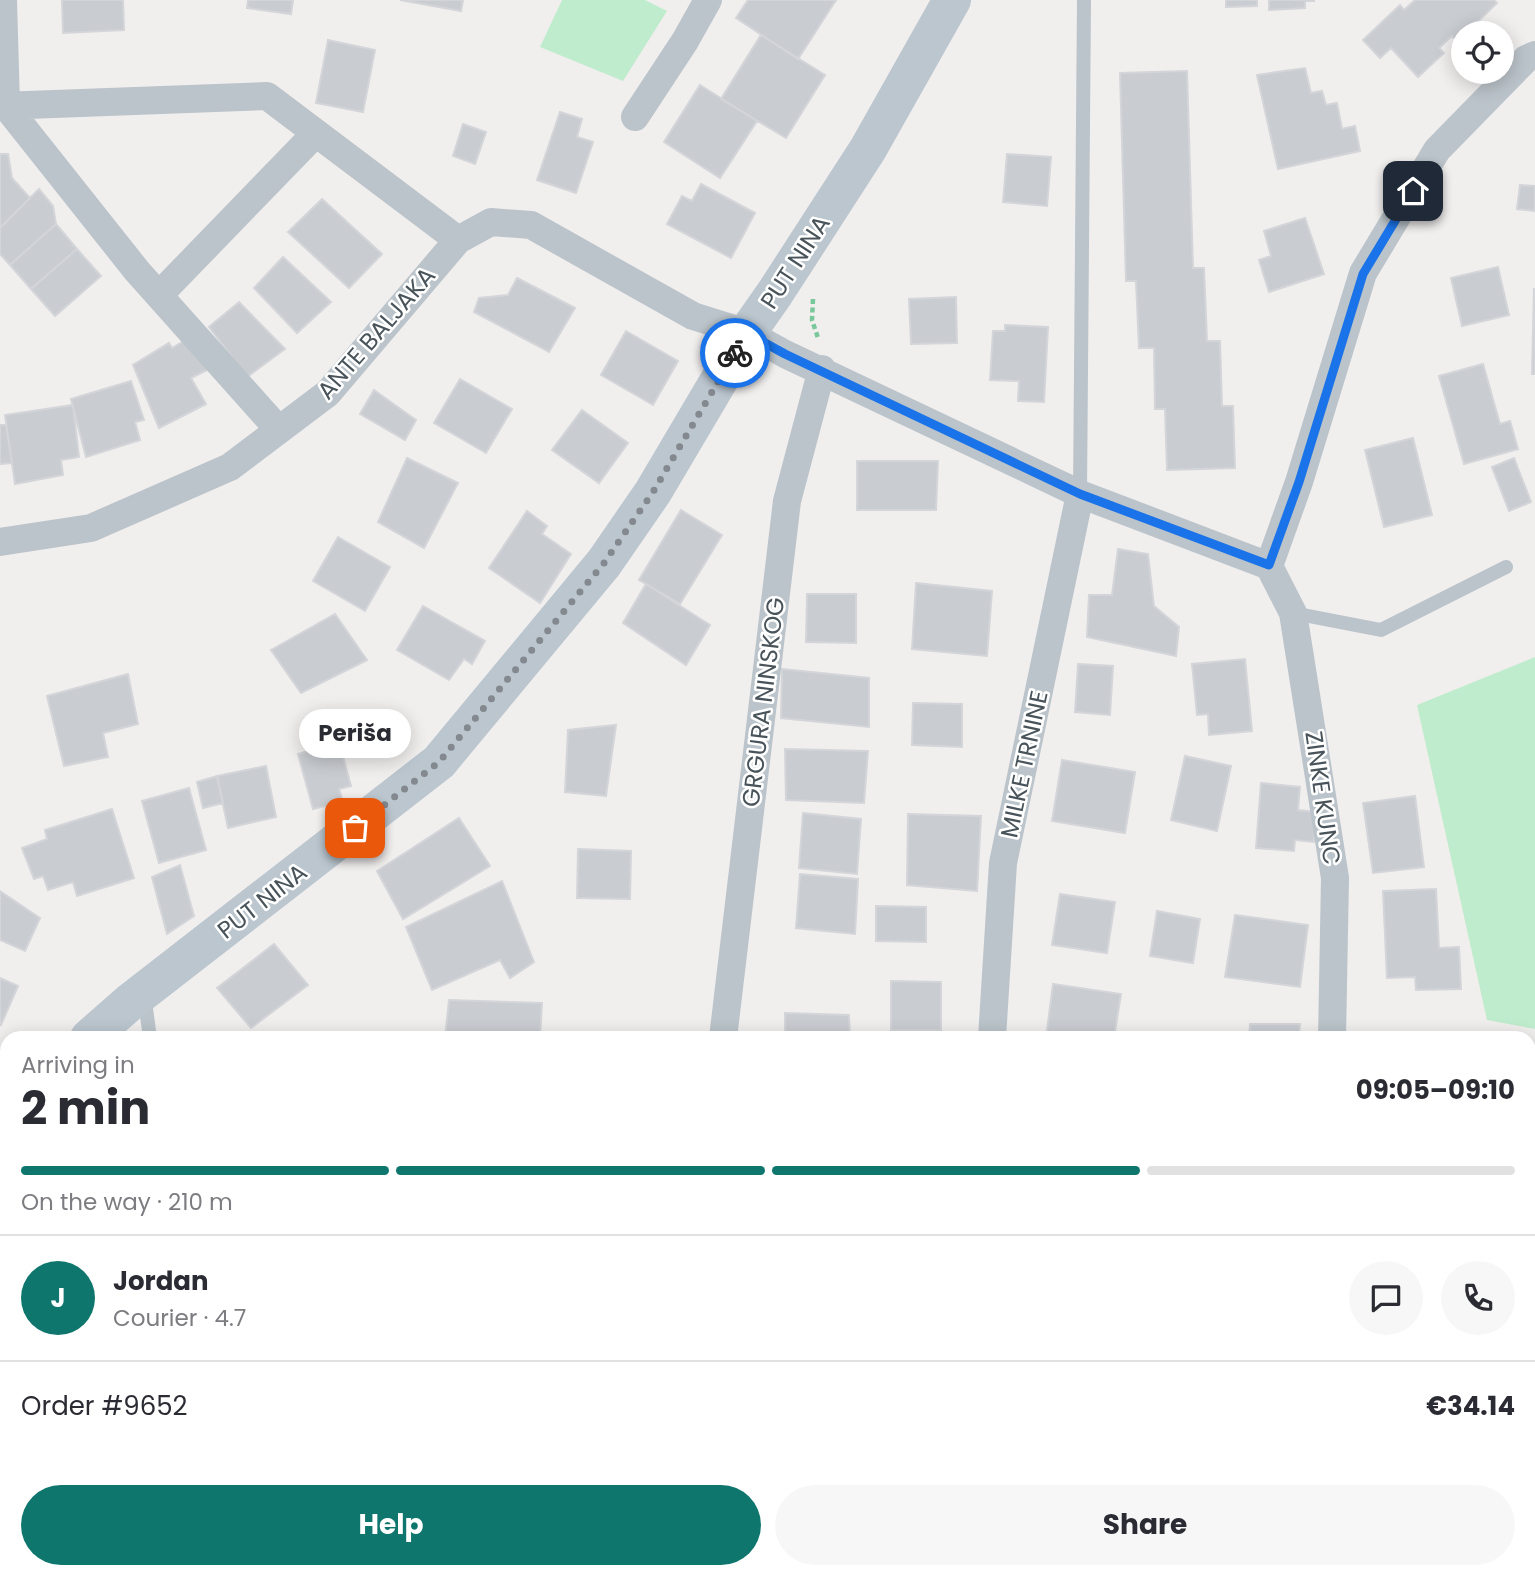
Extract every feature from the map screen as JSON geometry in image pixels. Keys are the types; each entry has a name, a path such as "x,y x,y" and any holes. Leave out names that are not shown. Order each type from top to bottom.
{"main road":[{"name":"PUT NINA","path":"98,1031 439,762 604,563 653,492 747,333 868,149 952,0"}],"street":[{"path":"3,0 3,106 159,295 279,430"},
{"path":"635,117 685,41 708,0"},
{"path":"1269,565 1299,482 1363,274 1437,150 1526,60 1535,55"},
{"path":"3,106 267,96 458,240"},
{"path":"159,295 316,134"},
{"name":"ANTE BALJAKA","path":"0,542 90,528 230,467 328,393 458,240 491,222 531,225 693,316 747,333 785,354 822,369 1080,494 1269,565"},
{"name":"GRGURA NINSKOG","path":"724,1031 787,501 822,369"},
{"name":"MILKE TRNINE","path":"992,1031 1003,863 1080,494"},
{"name":"ZINKE KUNC","path":"1269,565 1293,613 1335,878 1332,1031"}],"lane":[{"path":"1080,494 1084,0"},
{"path":"1293,613 1381,631 1506,567"},
{"path":"144,994 149,1031"}],"green space":[{"path":"562,0 645,0 667,11 623,81 540,47"},
{"path":"1535,657 1535,1029 1487,1020 1417,705"}],"building":[{"path":"62,0 123,0 124,30 63,33"},
{"path":"248,0 293,0 291,14 247,8"},
{"path":"400,0 463,0 461,11"},
{"path":"748,0 836,0 798,59 736,18"},
{"path":"1226,0 1257,0 1257,6 1226,7"},
{"path":"1269,0 1314,1 1305,1 1305,8 1269,10"},
{"path":"1415,0 1494,0 1497,3 1478,21 1451,21 1451,37 1439,48 1444,53 1418,77 1391,48 1380,58 1363,40 1400,5 1404,10"},
{"path":"761,35 825,75 786,138 721,99"},
{"path":"328,40 375,50 363,112 316,103"},
{"path":"1305,68 1311,93 1322,91 1326,105 1337,103 1342,129 1355,126 1360,151 1278,169 1257,75"},
{"path":"1187,71 1193,268 1204,268 1207,341 1220,341 1222,406 1233,406 1235,468 1167,470 1165,409 1155,409 1154,348 1139,348 1136,281 1126,281 1120,73"},
{"path":"700,85 757,121 720,178 664,142"},
{"path":"560,112 582,119 577,137 593,142 576,193 537,180"},
{"path":"463,124 486,132 475,164 453,156"},
{"path":"0,154 8,154 12,178 30,198 0,228"},
{"path":"1007,154 1051,157 1047,206 1003,202"},
{"path":"701,184 755,213 731,258 667,224 682,196 692,201"},
{"path":"1520,185 1535,186 1535,211 1517,209"},
{"path":"39,189 53,206 56,224 10,265 0,254 0,228"},
{"path":"322,199 382,254 349,288 288,232"},
{"path":"1305,218 1324,274 1269,292 1259,260 1271,256 1264,231"},
{"path":"56,224 77,249 31,289 10,265"},
{"path":"77,249 101,276 55,316 31,289"},
{"path":"283,257 331,302 297,333 254,288"},
{"path":"1498,267 1509,315 1462,326 1451,278"},
{"path":"517,278 575,308 549,352 474,312 479,298 508,295"},
{"path":"1534,289 1535,374 1532,374"},
{"path":"956,297 957,343 911,344 909,299"},
{"path":"239,302 285,349 247,377 209,327"},
{"path":"1005,325 1048,327 1044,402 1018,401 1019,381 990,380 993,331 1005,331"},
{"path":"626,331 678,361 653,405 601,375"},
{"path":"189,338 209,369 191,378 206,404 159,428 133,365 169,343 172,348"},
{"path":"1483,364 1500,424 1510,421 1518,449 1464,464 1439,376"},
{"path":"460,379 512,409 486,453 434,423"},
{"path":"131,381 144,420 135,422 140,440 86,457 71,399"},
{"path":"374,390 416,420 405,440 360,414"},
{"path":"73,405 79,457 61,460 63,475 15,484 5,415"},
{"path":"582,410 628,443 599,483 552,450"},
{"path":"0,425 6,425 12,463 0,464"},
{"path":"1413,438 1432,515 1384,527 1365,450"},
{"path":"407,458 458,483 424,548 378,522"},
{"path":"1514,458 1531,502 1509,511 1492,467"},
{"path":"857,461 938,461 936,510 857,510"},
{"path":"681,510 722,535 680,604 639,580"},
{"path":"527,511 547,526 542,534 571,554 540,603 489,568"},
{"path":"338,537 390,567 365,611 313,581"},
{"path":"1118,549 1148,554 1154,606 1179,627 1176,656 1087,637 1089,595 1112,595"},
{"path":"916,583 992,591 987,656 912,649"},
{"path":"646,584 710,625 686,665 623,623"},
{"path":"807,594 856,594 856,643 806,642"},
{"path":"423,606 485,641 472,664 464,659 449,680 397,650"},
{"path":"335,614 367,660 301,693 271,650"},
{"path":"1245,659 1252,731 1209,735 1208,714 1197,715 1192,664"},
{"path":"1078,664 1113,666 1110,715 1075,712"},
{"path":"782,669 869,678 869,727 781,718"},
{"path":"128,674 138,724 103,733 108,757 64,766 47,696"},
{"path":"913,703 962,704 962,747 912,745"},
{"path":"616,725 606,796 565,792 568,730"},
{"path":"339,742 351,786 339,789 343,801 313,809 298,754"},
{"path":"785,749 868,751 864,803 786,800"},
{"path":"1185,756 1231,766 1217,831 1171,820"},
{"path":"1062,760 1135,772 1125,833 1052,821"},
{"path":"266,766 276,817 228,828 217,776"},
{"path":"217,776 223,803 203,808 197,782"},
{"path":"1261,783 1300,787 1298,810 1316,812 1314,842 1295,840 1294,851 1256,848"},
{"path":"189,788 206,850 159,863 142,801"},
{"path":"1415,796 1424,867 1373,873 1363,803"},
{"path":"112,809 134,878 77,896 73,882 48,890 43,876 34,879 22,848 47,839 45,830"},
{"path":"803,813 861,819 857,874 799,868"},
{"path":"908,814 981,816 977,891 907,885"},
{"path":"459,818 490,866 403,919 377,871"},
{"path":"578,849 631,851 630,899 577,898"},
{"path":"180,865 194,916 167,934 152,877"},
{"path":"800,874 858,879 855,934 796,928"},
{"path":"502,881 534,962 510,978 500,960 432,990 406,927"},
{"path":"1436,889 1439,948 1459,947 1461,989 1416,990 1415,977 1387,978 1383,891"},
{"path":"0,891 40,918 25,951 0,940"},
{"path":"1060,894 1115,902 1107,953 1052,945"},
{"path":"876,906 926,907 926,942 876,941"},
{"path":"1157,911 1200,919 1193,963 1150,956"},
{"path":"1235,915 1308,925 1300,987 1225,977"},
{"path":"274,944 308,985 251,1028 217,988"},
{"path":"0,978 18,986 1,1025 0,1024"},
{"path":"891,981 941,982 941,1030 891,1030"},
{"path":"1053,984 1121,994 1115,1031 1047,1031"},
{"path":"449,1000 542,1003 540,1031 446,1031"},
{"path":"785,1013 849,1015 850,1031 785,1031"},
{"path":"1250,1024 1300,1024 1300,1031 1250,1031"}],"way so far":[{"path":"355,828 439,762 604,563 653,492 735,353"}],"place":[{"name":"Periša","path":"355,828"}],"route":[{"path":"735,353 747,333 785,354 822,369 1080,494 1269,565 1299,482 1363,274 1413,191"}]}
